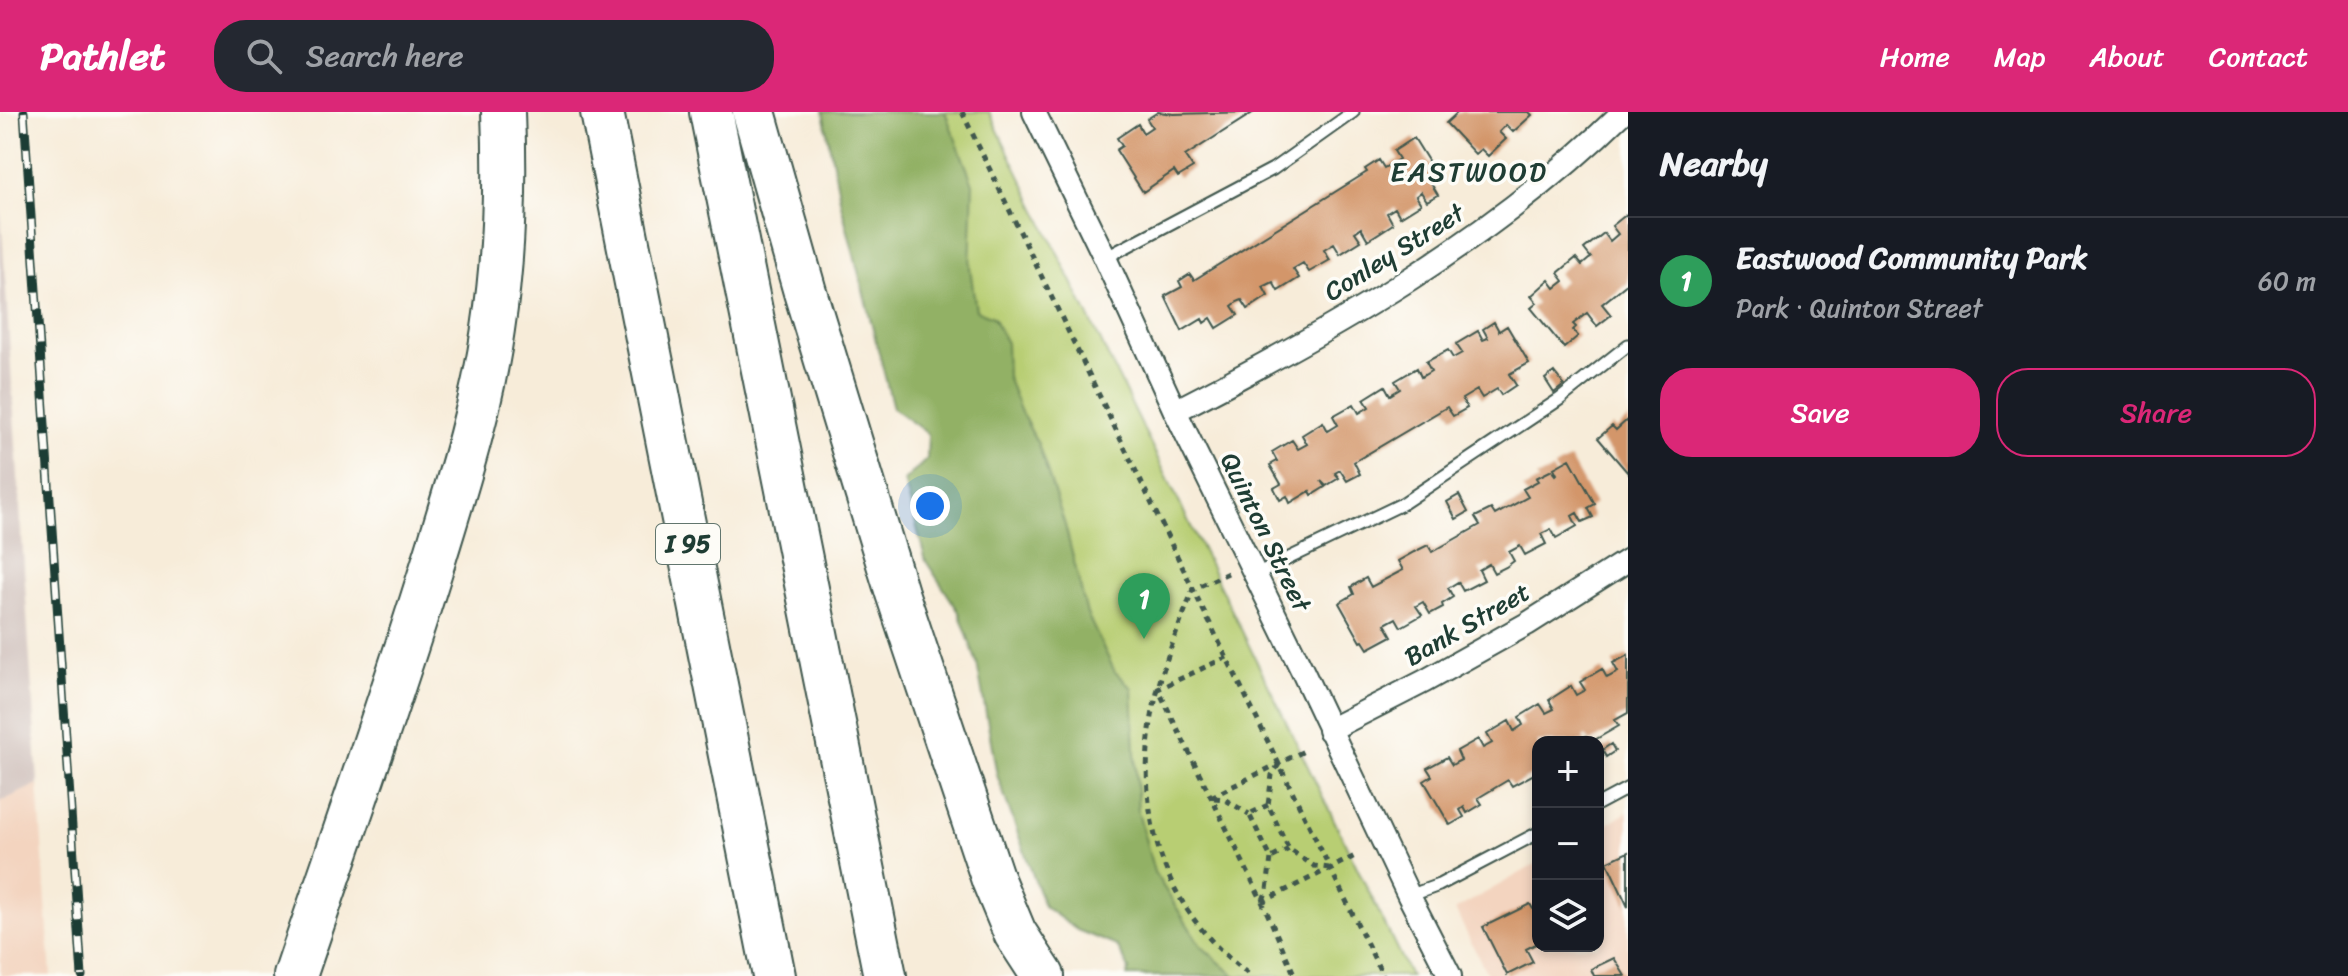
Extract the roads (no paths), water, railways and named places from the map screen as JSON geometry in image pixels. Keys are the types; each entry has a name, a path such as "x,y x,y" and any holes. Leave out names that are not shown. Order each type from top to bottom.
{"highway":[{"path":"295,976 420,607 472,436 493,330 502,252 503,112"},
{"name":"I 95","path":"602,112 774,976"},
{"path":"711,112 885,976"},
{"path":"754,112 902,608 993,880 1015,933 1043,976"},
{"path":"856,830 899,976"}],"street":[{"name":"Quinton Street","path":"1034,112 1175,411 1450,976"},
{"name":"Conley Street","path":"1175,411 1272,361 1445,257 1523,200 1623,112"},
{"name":"Bank Street","path":"1329,730 1527,624 1628,560"}],"lane":[{"path":"1105,258 1273,169 1353,112"},
{"path":"1256,574 1402,504 1560,399 1628,345"},
{"path":"1604,801 1628,788"},
{"path":"1409,896 1439,885 1532,836"}],"railway":[{"path":"24,112 82,976"}],"place":[{"name":"Eastwood Community Park","path":"1144,639"}],"district":[{"name":"EASTWOOD","path":"1469,171"}]}
